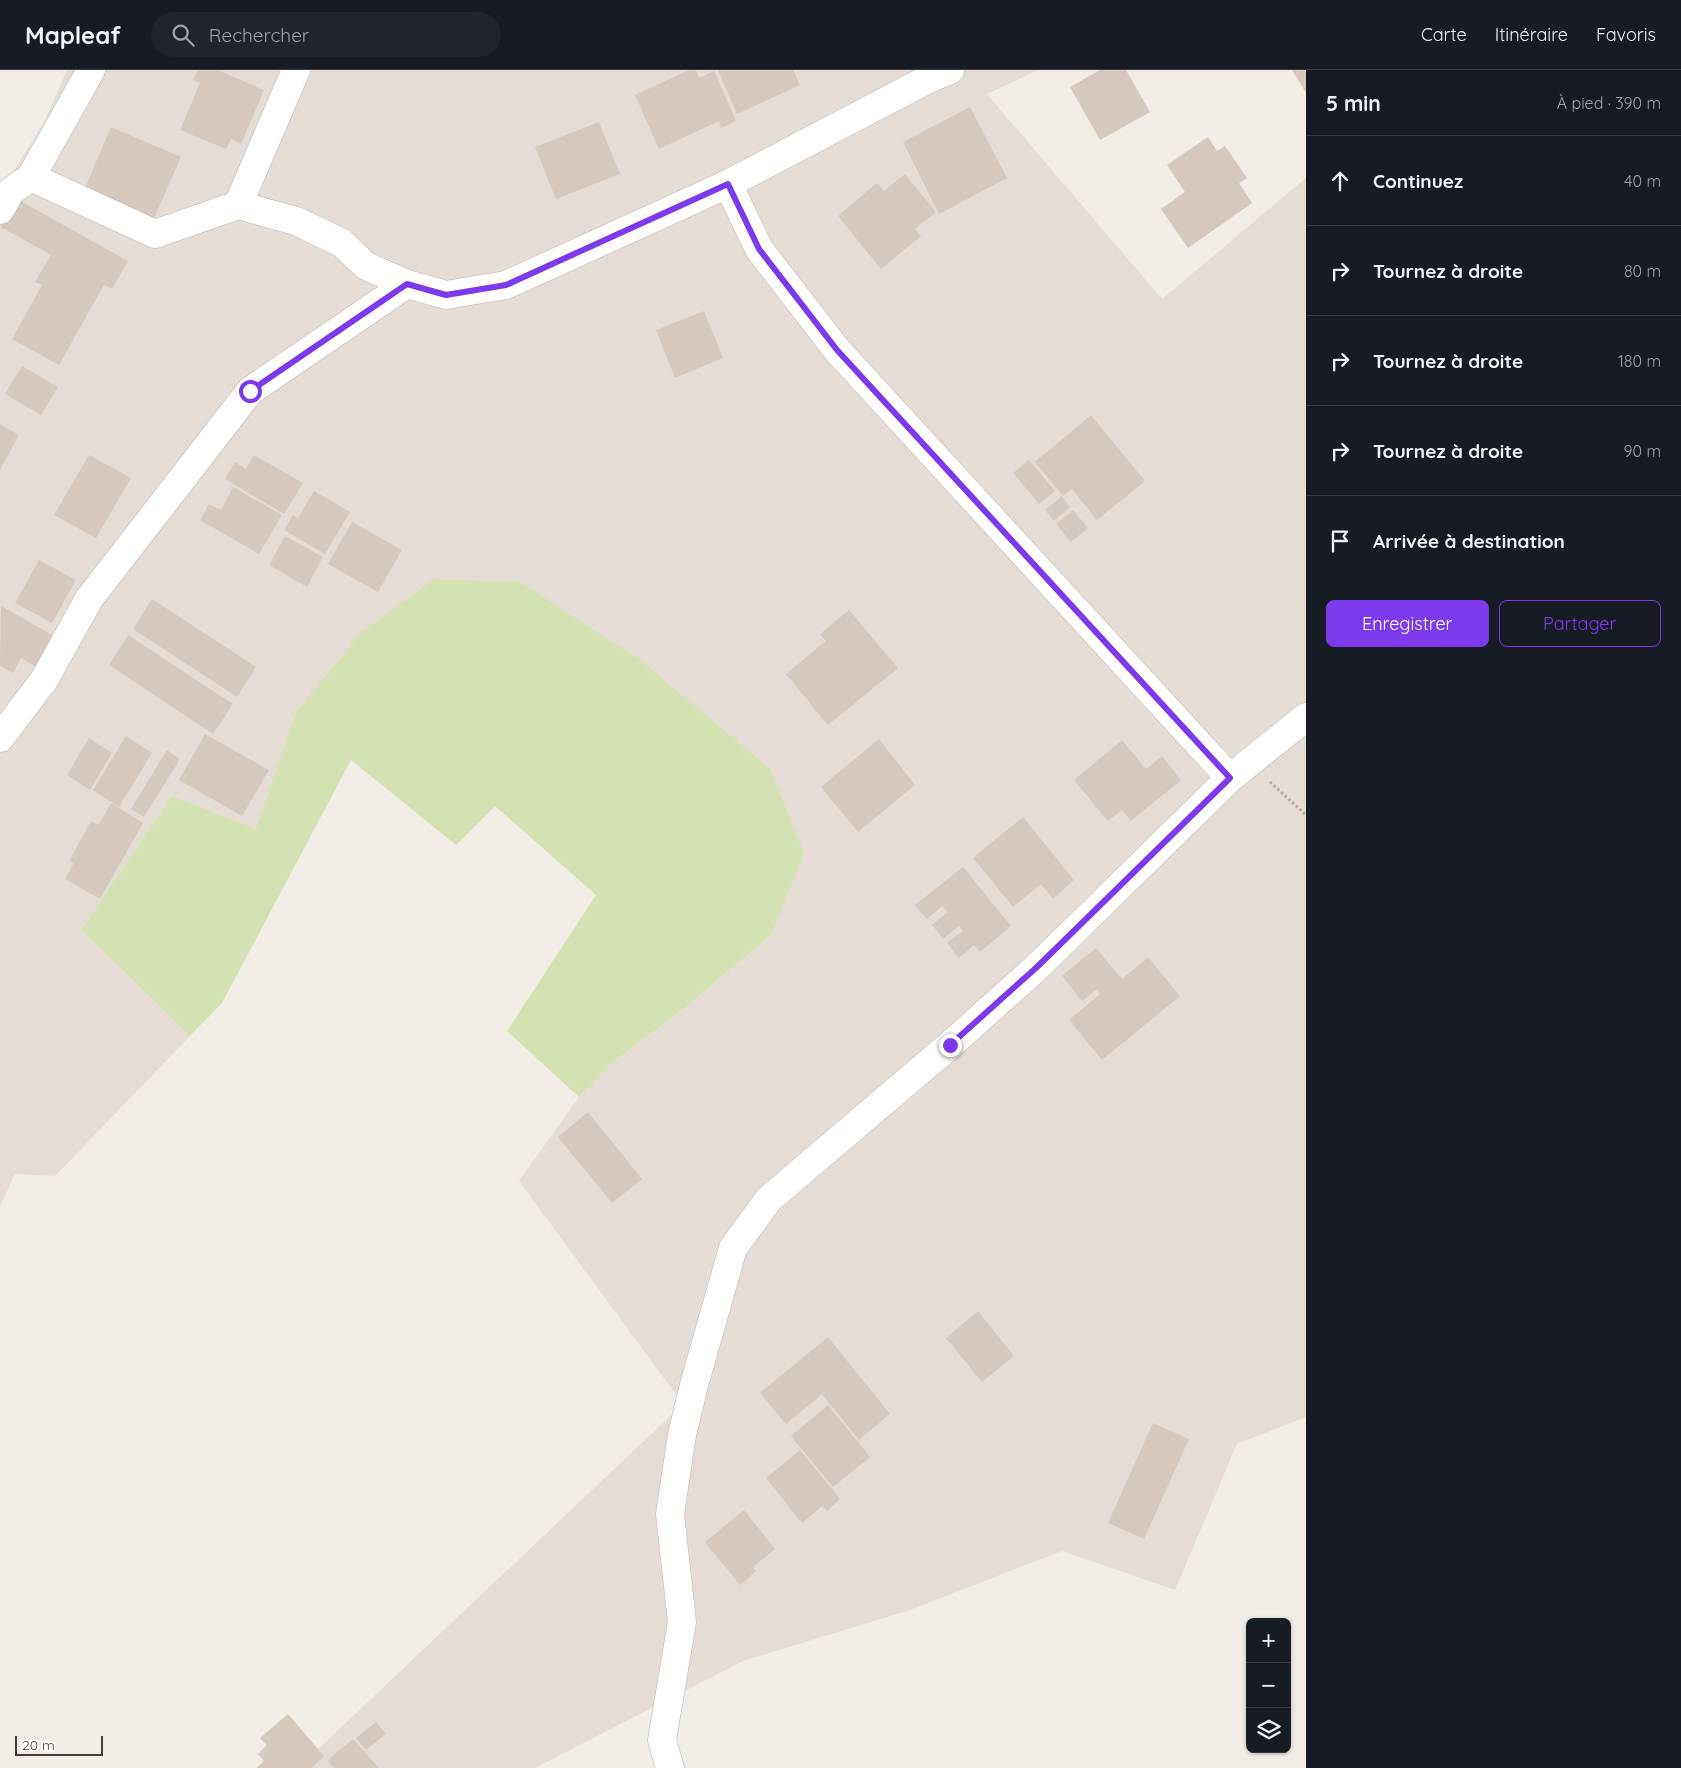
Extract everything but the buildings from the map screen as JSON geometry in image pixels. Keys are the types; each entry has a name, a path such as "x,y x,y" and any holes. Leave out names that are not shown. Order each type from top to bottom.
{"street":[{"path":"0,210 11,191 31,178 91,70"},
{"path":"238,205 296,70"},
{"path":"31,178 156,234 238,205 296,220 342,242 366,266 407,284 446,295 506,285 728,184 934,73"},
{"path":"728,184 759,249 837,350 1240,770"},
{"path":"0,738 44,680 89,599 250,391 407,284"},
{"path":"670,1768 662,1740 682,1622 670,1514 688,1410 733,1248 769,1199 950,1045 1037,967 1240,770 1306,717"}],"path":[{"path":"1240,770 1306,815"}],"shaded area":[{"path":"67,70 1038,70 987,94 1162,299 1306,178 1306,1417 1237,1444 1175,1590 1062,1551 910,1610 743,1661 535,1768 298,1768 683,1404 519,1181 579,1097 612,1063 682,1010 771,935 296,712 256,830 172,796 81,930 190,1036 55,1176 15,1174 0,1206 0,193 45,120"}],"green space":[{"path":"434,579 520,582 639,659 770,769 804,853 771,935 682,1010 612,1063 579,1097 507,1031 596,895 495,806 456,845 351,760 222,1003 190,1036 81,930 172,796 256,829 296,712 360,634"}],"route":[{"path":"250,391 407,284 446,295 506,285 728,184 759,249 837,350 979,507 1230,778 1037,967 950,1045"}]}
